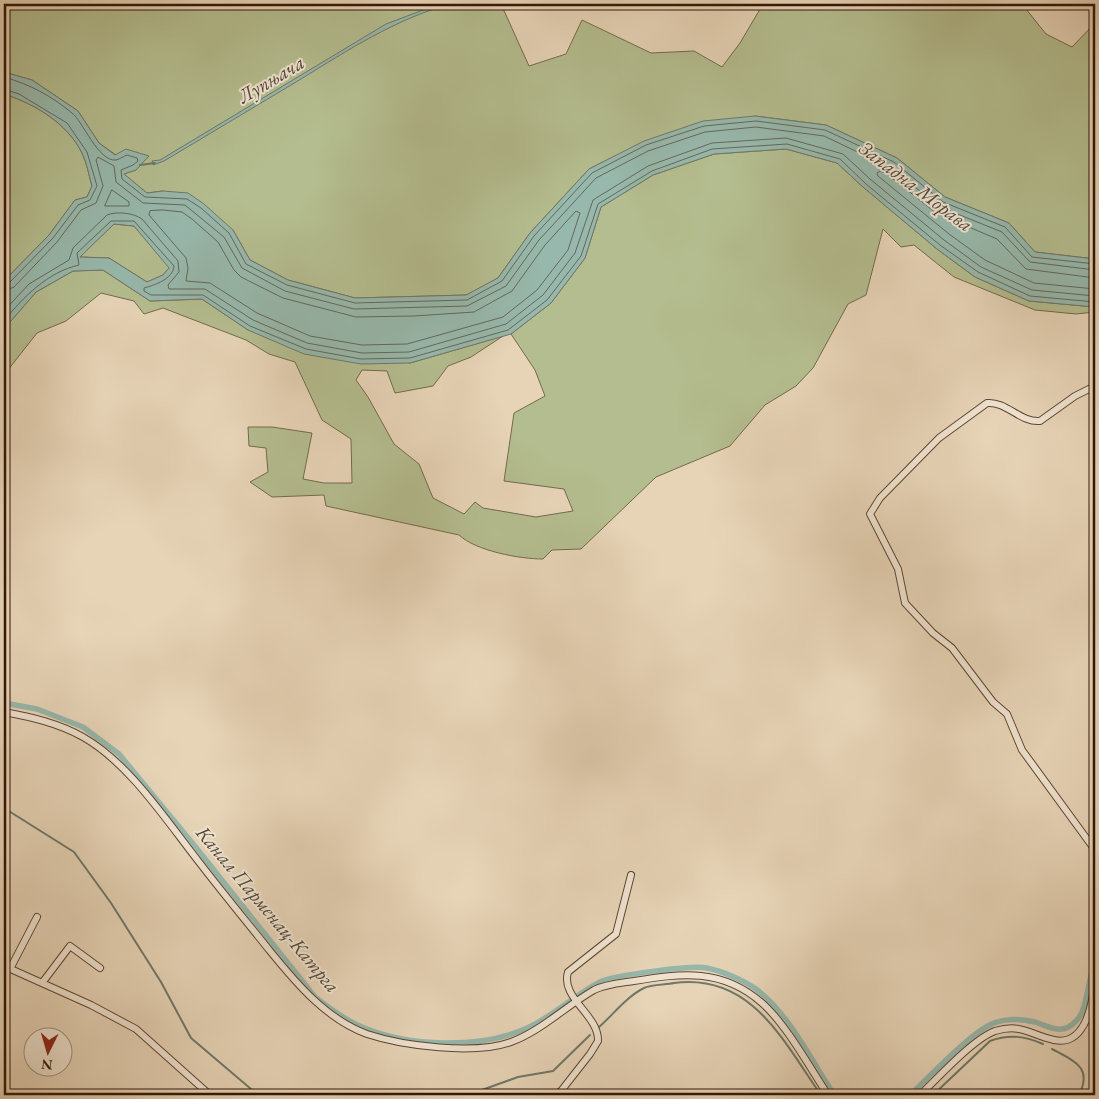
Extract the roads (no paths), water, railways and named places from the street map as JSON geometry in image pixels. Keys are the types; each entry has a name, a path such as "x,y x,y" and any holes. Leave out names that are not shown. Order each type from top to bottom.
{"street":[{"path":"1095,386 1075,396 1040,421 1033,422 1002,406 987,403 939,438 880,498 870,514 898,569 905,603 933,633 952,648 993,702 1007,714 1022,750 1095,850"},
{"path":"4,712 34,718 83,737 123,769 278,960 312,998 333,1016 364,1032 390,1041 462,1048 488,1047 510,1042 527,1034 596,989 612,984 680,974 702,974 736,985 758,1000 775,1017 828,1095"},
{"path":"554,1095 560,1091 598,1041 595,1026 570,991 566,979 568,972 616,934 631,875"},
{"path":"37,917 7,968 136,1029 210,1095"},
{"path":"42,983 70,946 100,968"},
{"path":"920,1095 980,1039 993,1032 1018,1027 1054,1040 1070,1038 1083,1026 1088,1018 1095,979"}],"water":[{"path":"439,4 450,4 430,10 373,36 164,161 153,165 152,161 160,160 386,24"},
{"name":"Западна Морава","path":"4,72 32,80 78,111 99,143 115,155 126,149 149,156 136,170 124,174 147,193 163,191 188,193 204,204 233,230 250,260 288,280 355,298 466,295 498,278 530,233 589,169 644,141 703,121 755,116 826,125 897,158 945,197 1009,223 1035,252 1095,259 1095,307 1029,301 975,277 937,249 837,163 786,149 714,154 653,175 601,207 585,258 551,303 511,334 410,363 361,364 304,354 248,330 202,299 150,301 103,270 73,271 36,292 4,329 4,281 49,235 75,200 87,197 92,186 82,153 68,133 38,109 4,94","holes":["114,224 134,226 169,268 163,275 147,282 109,258 80,257"]}],"waterway":[{"name":"Лупњача","path":"140,165 155,163"},
{"name":"Канал Парменац-Катрга","path":"4,703 37,709 83,727 119,754 315,997 338,1014 362,1027 381,1034 422,1042 444,1043 487,1040 507,1035 535,1024 602,981 654,971 707,968 745,982 768,999 799,1039 834,1095"},
{"path":"4,808 74,852 111,903 161,982 191,1038 258,1095"},
{"name":"Канал Парменац-Катрга","path":"910,1095 964,1043 987,1026 1011,1019 1035,1022 1056,1029 1071,1026 1083,1010 1095,964"},
{"path":"598,1028 631,996 647,987 674,983 701,983 725,989 745,1000 762,1015 793,1053 821,1095"},
{"path":"468,1095 518,1077 553,1071 590,1035"},
{"path":"933,1095 990,1041 1004,1037 1017,1037 1043,1044"},
{"path":"1052,1049 1074,1061 1082,1071 1084,1078 1079,1095"}]}
